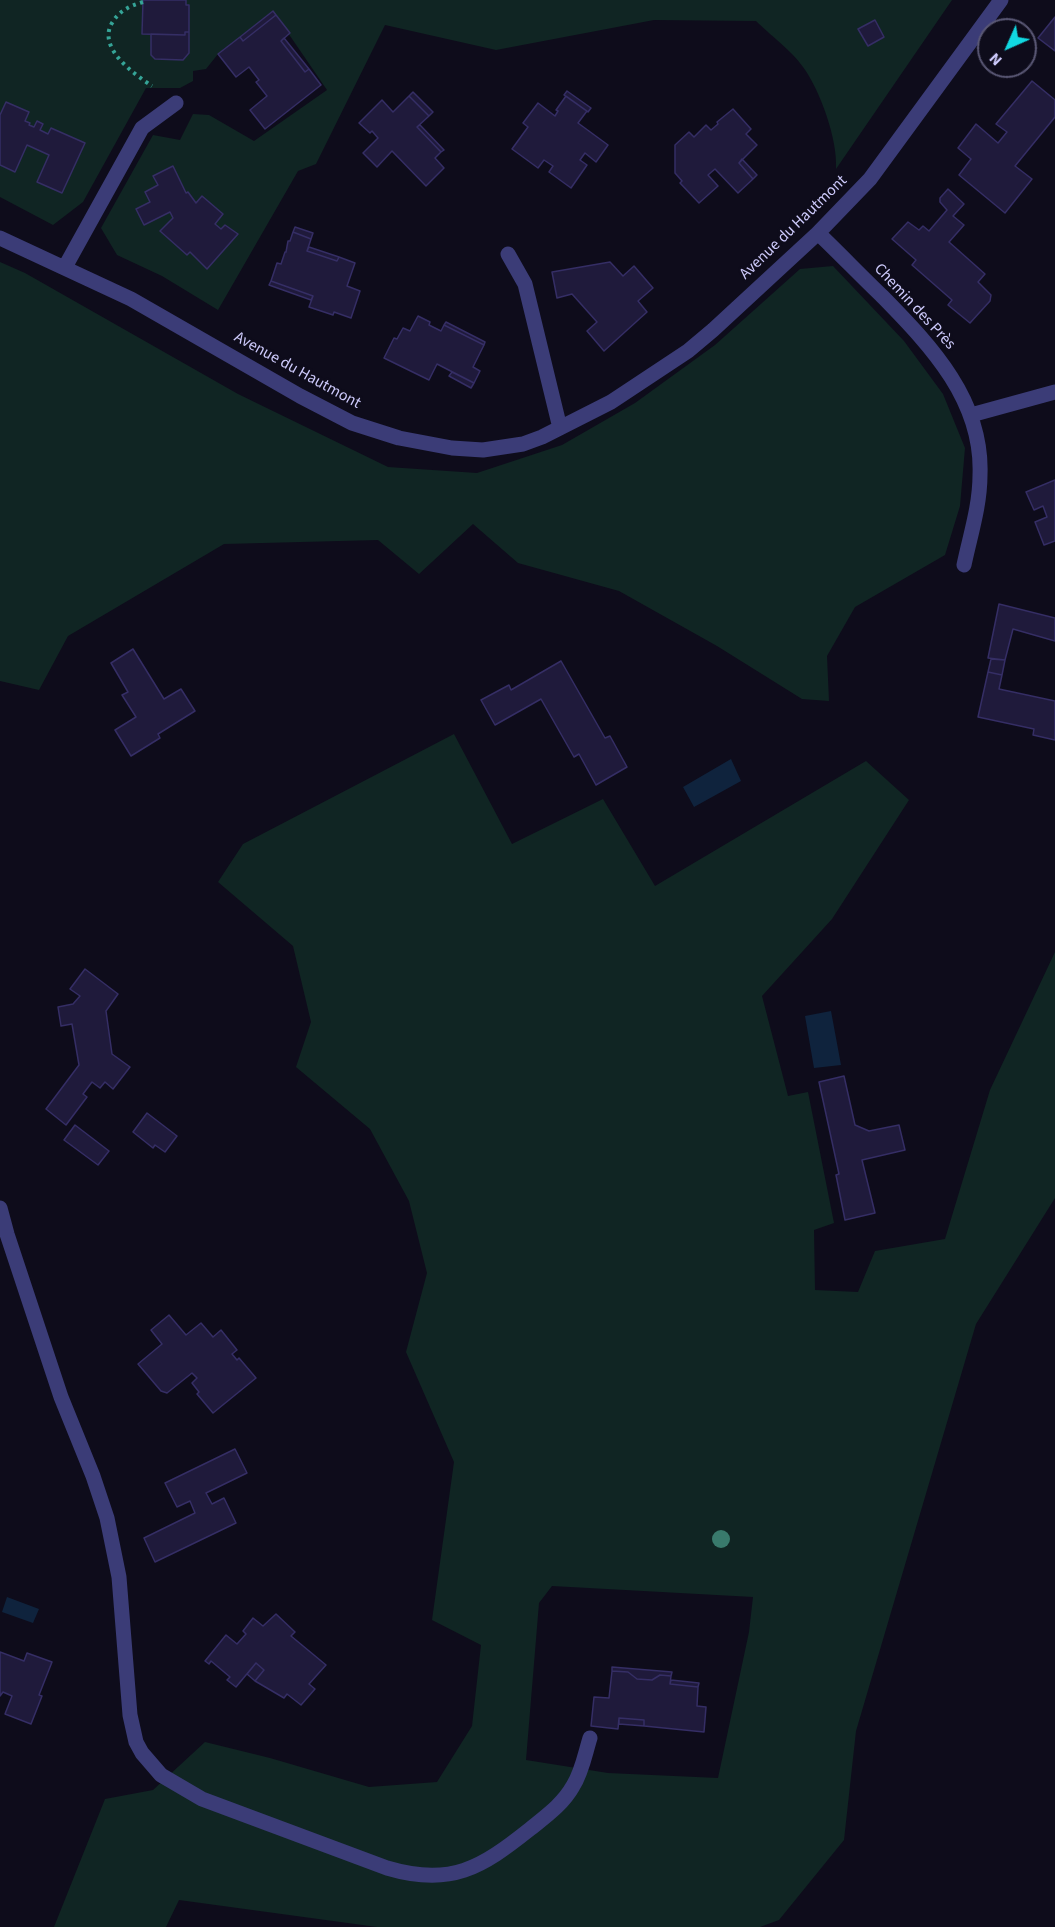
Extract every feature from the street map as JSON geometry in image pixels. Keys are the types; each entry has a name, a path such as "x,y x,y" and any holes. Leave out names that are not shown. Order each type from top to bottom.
{"street":[{"name":"Avenue du Hautmont","path":"0,238 131,299 328,411 375,431 424,444 483,450 523,444 611,402 688,351 819,233 870,179 1001,0"},
{"path":"65,267 142,128 176,103"},
{"name":"Chemin des Près","path":"819,233 917,332 937,355 963,395 977,437 981,474 979,495 964,565"},
{"path":"508,254 525,284 560,428"},
{"path":"971,415 1055,392"},
{"path":"0,1208 61,1397 93,1476 107,1518 119,1577 132,1729 142,1753 161,1775 202,1799 387,1868 412,1874 438,1875 467,1870 489,1860 553,1810 574,1784 590,1738"}],"path":[{"path":"143,2 120,12 108,30 109,41 114,53 152,86"}],"green space":[{"path":"0,0 952,0 836,169 831,130 816,89 793,55 756,21 654,20 496,50 385,25 316,164 298,171 218,310 162,276 117,255 101,228 153,135 180,140 193,114 209,115 254,141 327,90 273,11 218,54 206,69 193,71 193,81 180,88 146,88 83,202 53,225 0,197"},
{"path":"0,262 25,273 238,394 388,467 477,473 562,445 635,403 715,345 800,269 833,266 904,341 943,394 965,448 960,506 945,555 855,607 827,656 829,701 802,699 717,646 619,591 518,563 473,524 419,574 378,540 224,544 68,636 39,690 0,681"},
{"path":"454,734 512,844 603,799 655,886 866,761 909,800 832,919 762,996 788,1096 808,1092 834,1223 814,1230 815,1290 858,1292 875,1251 945,1239 990,1090 1055,952 1055,1198 976,1324 856,1731 844,1840 779,1920 760,1927 377,1927 179,1900 166,1927 54,1927 105,1799 153,1790 205,1742 369,1787 437,1782 472,1726 481,1645 432,1620 454,1462 406,1352 427,1273 409,1201 370,1129 296,1067 311,1022 293,946 218,882 243,844","holes":["552,1586 753,1597 749,1632 718,1778 608,1773 526,1760 539,1603"]}],"water":[{"path":"731,759 741,781 694,807 683,787"},
{"path":"831,1011 841,1065 814,1068 805,1016"},
{"path":"7,1597 39,1609 33,1623 2,1612"}],"building":[{"path":"143,0 186,0 186,5 189,5 189,32 185,32 185,35 142,34"},
{"path":"273,11 276,15 243,41 240,37"},
{"path":"276,15 290,33 281,41 305,72 309,69 321,85 265,129 250,110 267,96 256,82 259,80 249,67 236,77 218,54 240,37 243,41"},
{"path":"1055,17 1055,51 1038,38"},
{"path":"875,20 884,37 868,46 858,29"},
{"path":"185,32 189,32 189,53 183,60 155,59 151,55 151,34 185,35"},
{"path":"284,38 309,69 305,72 281,41"},
{"path":"1032,81 1055,100 1055,117 1015,166 1032,179 1005,213 959,175 971,159 958,148 976,124 998,143 1007,132 996,124"},
{"path":"567,91 591,108 588,112 564,95"},
{"path":"413,92 433,112 429,116 409,96"},
{"path":"409,96 429,116 417,127 441,152 435,158 444,168 426,186 392,151 377,167 363,153 378,138 359,123 382,100 393,112"},
{"path":"566,96 587,111 578,123 608,145 596,162 585,153 580,160 587,165 571,188 549,172 553,166 544,160 538,168 512,149 528,127 523,123 538,103 555,116 558,111 556,110"},
{"path":"6,102 29,112 25,121 30,123 29,125 34,127 37,121 43,124 40,130 48,134 51,128 85,143 62,193 37,182 49,155 27,145 15,172 0,165 0,115"},
{"path":"733,109 751,129 746,134 757,145 739,163 753,179 738,193 715,169 708,175 718,186 699,203 680,183 682,181 675,173 675,145 689,132 694,137 706,125 711,130"},
{"path":"420,125 444,150 441,152 417,127"},
{"path":"742,159 757,175 753,179 739,163"},
{"path":"173,166 186,193 188,192 196,203 202,196 223,214 215,224 221,229 225,225 238,234 207,269 190,252 187,255 160,231 173,218 170,212 144,225 136,209 150,202 145,192 158,185 153,176"},
{"path":"948,189 964,204 953,216 964,225 949,242 985,274 978,282 991,295 990,301 970,323 948,305 952,300 912,265 916,260 892,239 908,222 919,230 923,226 929,231 947,210 940,202 940,198"},
{"path":"295,227 313,233 311,239 293,232"},
{"path":"293,232 311,239 307,251 337,261 339,257 355,263 347,286 360,291 351,318 309,307 313,296 271,281 277,263 281,264"},
{"path":"309,247 339,257 337,261 307,251"},
{"path":"610,262 623,276 634,266 653,288 638,301 647,312 604,351 587,331 597,322 572,294 557,298 552,272"},
{"path":"271,281 313,296 311,300 269,285"},
{"path":"418,316 441,331 444,325 484,345 473,367 480,371 474,383 437,364 429,380 384,358 394,338 397,339 403,328 410,331"},
{"path":"446,322 485,342 484,345 444,325"},
{"path":"452,372 474,383 471,388 449,376"},
{"path":"1055,480 1055,541 1044,545 1035,522 1047,517 1043,506 1034,510 1026,492"},
{"path":"999,604 1055,618 1055,641 1013,629 1005,660 988,658"},
{"path":"133,649 164,699 181,689 195,711 158,734 160,738 131,756 115,730 136,717 122,695 128,692 111,663"},
{"path":"991,659 1005,660 1002,675 988,672"},
{"path":"561,661 605,738 610,736 627,767 596,785 579,754 574,757 541,699 495,725 481,700 509,685 511,690"},
{"path":"988,672 1002,675 999,689 1055,701 1055,740 1033,735 1034,729 978,717"},
{"path":"85,969 118,994 106,1011 112,1054 130,1067 113,1089 105,1082 100,1088 92,1082 83,1094 87,1097 66,1125 46,1109 79,1065 72,1024 61,1026 58,1007 73,1004 80,996 70,989"},
{"path":"844,1076 855,1125 869,1131 899,1125 905,1150 862,1160 875,1213 845,1220 836,1175 839,1174 819,1082"},
{"path":"147,1113 177,1136 165,1152 155,1145 153,1148 133,1132"},
{"path":"75,1125 109,1151 98,1165 64,1140"},
{"path":"169,1315 186,1335 201,1323 213,1337 221,1330 237,1350 232,1354 237,1360 239,1358 256,1378 213,1413 197,1394 199,1392 192,1383 197,1378 192,1373 167,1393 161,1391 138,1364 162,1344 151,1330"},
{"path":"235,1449 247,1473 206,1493 212,1504 224,1498 236,1523 155,1562 144,1538 195,1513 190,1501 177,1507 165,1483"},
{"path":"276,1614 295,1632 291,1636 326,1665 309,1684 315,1689 301,1705 287,1694 284,1698 255,1681 264,1670 256,1663 236,1687 227,1680 230,1677 211,1661 209,1664 205,1661 226,1635 237,1644 246,1634 243,1631 253,1618 263,1626"},
{"path":"0,1652 24,1661 27,1653 52,1662 31,1724 5,1714 12,1696 3,1692 0,1696"},
{"path":"256,1663 264,1670 255,1681 247,1674"},
{"path":"612,1667 672,1672 671,1676 660,1675 652,1680 637,1679 628,1672 612,1671"},
{"path":"612,1671 628,1672 637,1679 652,1680 660,1675 671,1676 670,1684 698,1687 697,1706 706,1707 704,1732 644,1726 644,1720 619,1718 618,1729 591,1726 594,1697 609,1698"},
{"path":"671,1680 699,1683 698,1687 670,1684"},
{"path":"619,1718 644,1720 644,1726 619,1724"}]}
